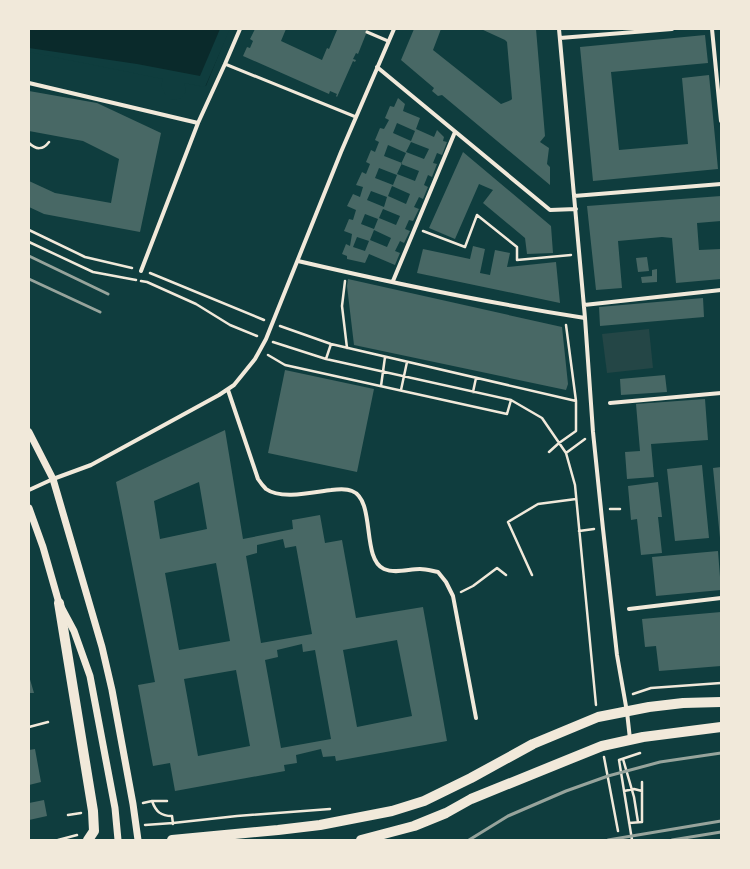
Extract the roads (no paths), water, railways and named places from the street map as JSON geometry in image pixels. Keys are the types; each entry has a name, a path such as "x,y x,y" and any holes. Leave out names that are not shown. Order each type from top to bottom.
{"main road":[{"path":"59,603 93,811 94,831 88,840"},
{"path":"172,840 320,825 392,811 424,801 472,778 533,744 598,717 683,703 721,702"},
{"path":"361,840 414,826 446,813 471,799 602,746 643,737 721,727"}],"street":[{"path":"141,271 198,123 240,29"},
{"path":"29,490 53,479 91,465 228,390 234,385 255,359 266,339 356,117 394,29"},
{"path":"559,29 580,254 593,432 616,655 631,740"},
{"path":"560,38 672,29"},
{"path":"712,29 721,122"},
{"path":"377,67 550,210 576,209"},
{"path":"29,83 198,123"},
{"path":"393,281 454,132"},
{"path":"574,196 721,184"},
{"path":"298,261 522,307 585,318"},
{"path":"584,305 721,290"},
{"path":"228,390 258,479 266,489 276,494 289,495 342,489 352,490 359,495 364,503 373,555 377,564 384,569 393,571 420,569 438,572 446,582 453,596 476,718"},
{"path":"610,403 721,393"},
{"path":"29,432 53,479 106,662 138,840"},
{"path":"29,508 43,547 59,603 74,631 90,676 115,808 118,840"},
{"path":"629,608 721,598"}],"lane":[{"path":"367,32 388,41"},
{"path":"225,64 356,117"}],"railway":[{"path":"29,256 108,294"},
{"path":"29,279 100,312"},
{"path":"469,840 508,816 566,791 608,776 660,762 721,753"},
{"path":"608,840 721,821"},
{"path":"672,840 721,832"}]}
